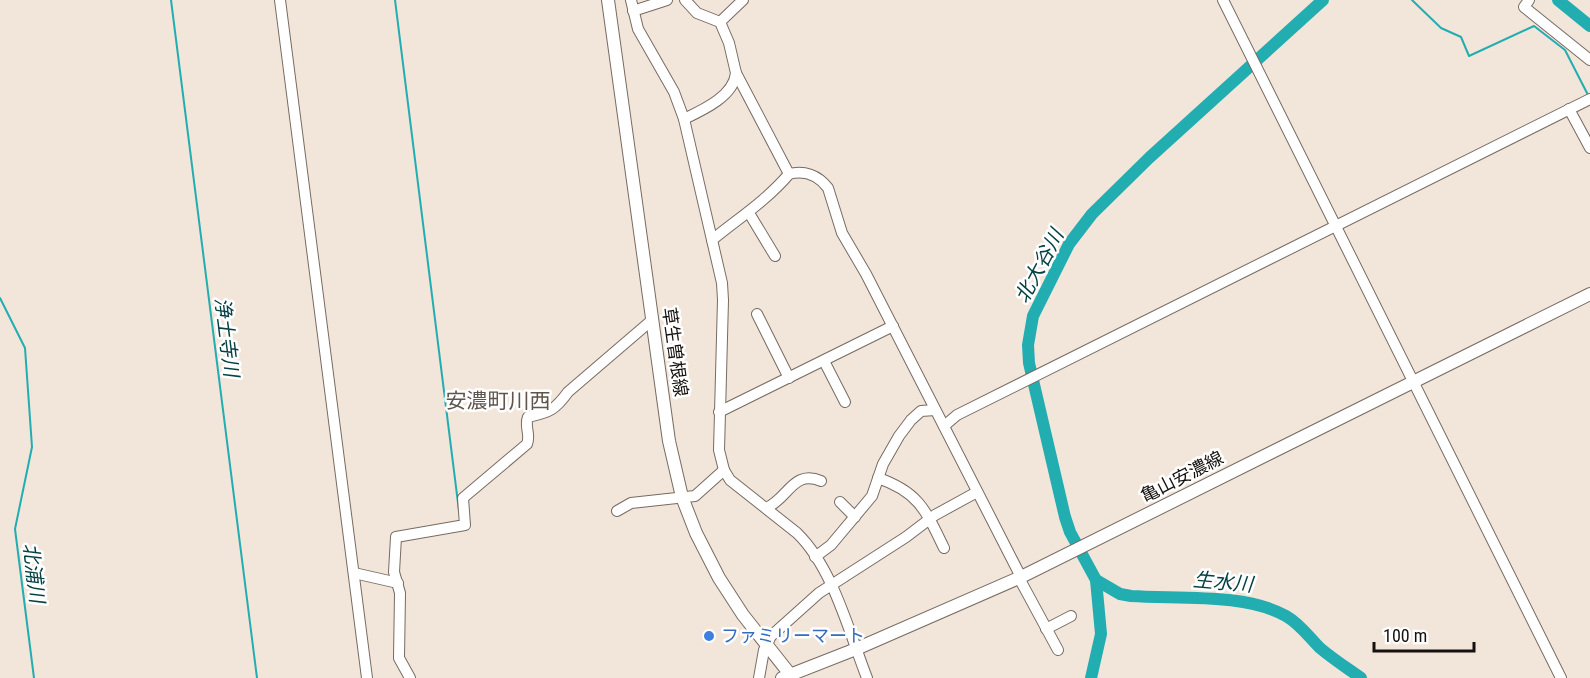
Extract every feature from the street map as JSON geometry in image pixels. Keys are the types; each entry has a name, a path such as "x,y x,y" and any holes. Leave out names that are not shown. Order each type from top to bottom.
{"main road":[{"name":"草生曽根線","path":"608,0 669,441 682,497 696,533 719,578 789,677"},
{"name":"亀山安濃線","path":"789,677 1020,578 1590,294"}],"street":[{"path":"280,0 367,678"},
{"path":"667,0 632,5 638,29 674,92 684,119 722,284 719,450 723,470 730,480 804,540 831,585 867,678"},
{"path":"685,0 697,13 720,22 729,43 736,73 789,174"},
{"path":"720,22 743,0"},
{"path":"1223,0 1561,678"},
{"path":"1526,3 1590,60"},
{"path":"684,119 699,112 730,89 736,73"},
{"path":"944,426 957,415 1020,383 1590,99"},
{"path":"1569,109 1590,148"},
{"path":"712,240 749,213 789,174 797,172 817,177 828,188 842,233 893,326 1058,650"},
{"path":"749,213 775,256"},
{"path":"757,314 789,378"},
{"path":"411,678 399,658 400,593 394,572 396,537 465,525 463,498 527,444 529,438 526,422 528,417 548,413 558,406 568,392 652,320"},
{"path":"719,412 893,326"},
{"path":"824,361 845,402"},
{"path":"815,557 831,545 872,496 883,464 911,420 921,411 935,410"},
{"path":"617,511 631,503 695,496 723,470"},
{"path":"766,508 781,498 800,479 806,477 821,481"},
{"path":"878,478 908,492 930,519 944,548"},
{"path":"759,678 766,643 776,630 831,585 930,519 977,492"},
{"path":"840,502 855,517"},
{"path":"354,573 398,583"},
{"path":"1046,628 1071,616"}],"waterway":[{"name":"浄土寺川","path":"171,0 257,678"},
{"path":"395,0 459,511"},
{"name":"北大谷川","path":"1091,678 1101,634 1096,580 1070,532 1065,517 1029,363 1028,345 1033,316 1069,244 1092,214 1149,158 1323,0"},
{"path":"1412,0 1441,28 1461,37 1469,56 1534,26 1565,50 1588,95"},
{"path":"1558,0 1590,26"},
{"name":"北浦川","path":"0,298 25,348 32,447 15,529 34,678"},
{"name":"生水川","path":"1096,580 1120,594 1131,596 1211,598 1232,600 1270,609 1291,619 1320,648 1361,678"}],"place":[{"name":"ファミリーマート","path":"709,636"}],"district":[{"name":"安濃町川西","path":"498,401"}]}
